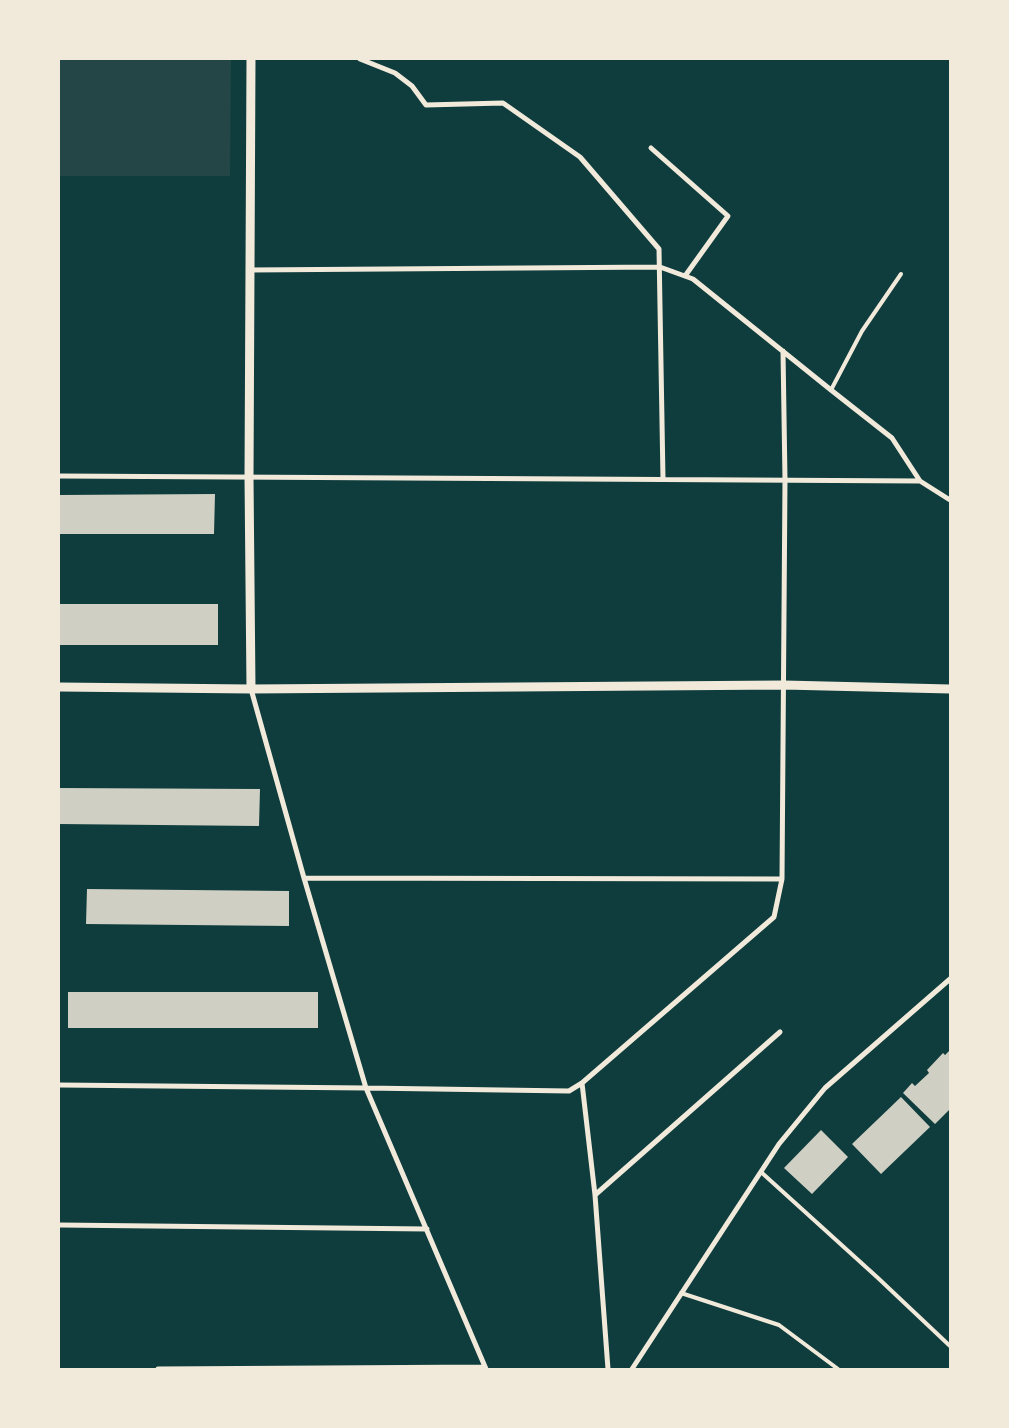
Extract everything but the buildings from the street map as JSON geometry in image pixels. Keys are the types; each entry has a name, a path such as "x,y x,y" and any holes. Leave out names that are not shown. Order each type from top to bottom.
{"street":[{"path":"158,1369 486,1368 366,1088 251,689 249,477 251,59"},
{"path":"360,59 395,73 412,86 426,105 503,103 580,157 659,249 663,479"},
{"path":"651,148 728,216 685,276"},
{"path":"250,270 660,267 693,279 892,438 920,481 950,500"},
{"path":"59,1085 569,1091 582,1083 774,917 782,879 785,480 783,351"},
{"path":"59,476 920,481"},
{"path":"59,687 251,689 784,685 950,689"},
{"path":"304,878 782,879"},
{"path":"632,1369 779,1144 825,1088 950,979"},
{"path":"595,1194 780,1032"},
{"path":"582,1083 595,1194 608,1369"},
{"path":"59,1225 427,1229"}],"lane":[{"path":"831,390 862,331 901,274"},
{"path":"761,1172 950,1346"},
{"path":"681,1293 779,1325 838,1369"}],"shaded area":[{"path":"59,59 231,59 230,176 59,176"}]}
